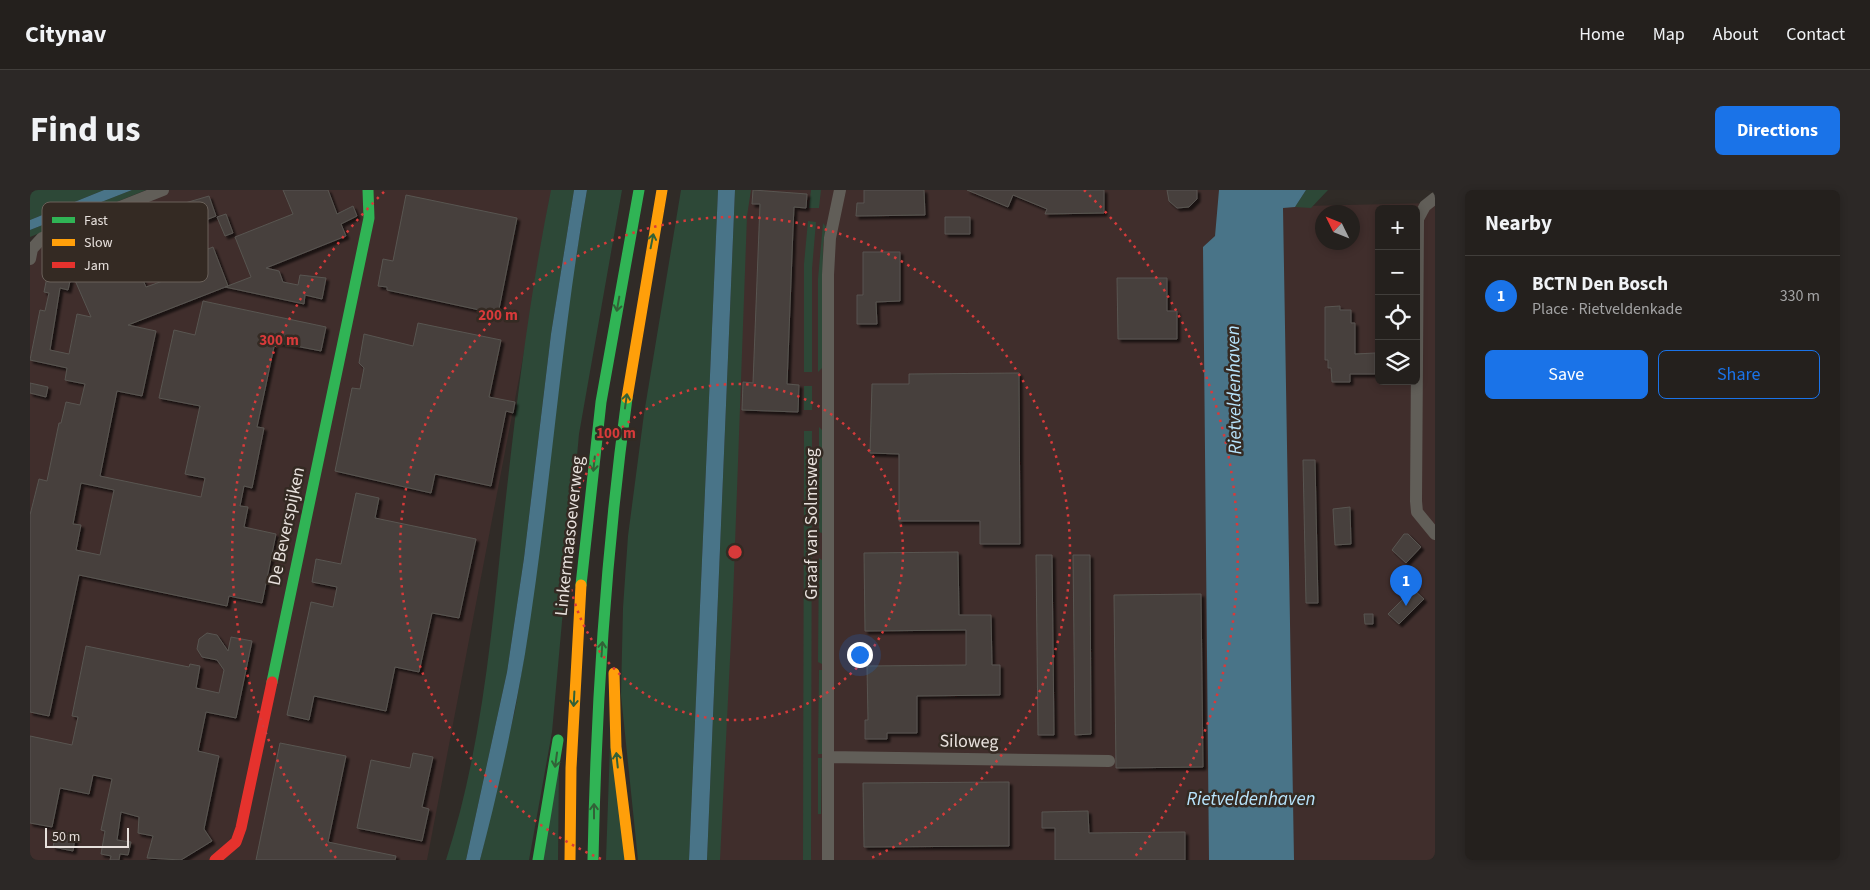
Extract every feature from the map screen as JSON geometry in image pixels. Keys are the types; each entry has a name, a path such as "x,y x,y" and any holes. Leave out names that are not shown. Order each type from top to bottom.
{"main road":[{"name":"De Beverspijken","path":"215,860 236,842 241,828 369,218 368,190"},
{"name":"Linkermaasoeverweg","path":"570,860 571,768 578,615 601,402 639,190"},
{"path":"593,860 594,771 610,537 627,395 662,190"},
{"path":"610,537 617,578 616,624"},
{"path":"563,697 566,660 578,615"},
{"path":"615,662 616,747 630,860"},
{"path":"538,860 560,725"}],"street":[{"path":"133,202 163,190"},
{"name":"Graaf van Solmsweg","path":"828,860 828,275 830,238 840,190"},
{"path":"1435,198 1425,206 1418,219 1416,507 1417,512 1435,534"},
{"path":"30,259 32,249 42,238"},
{"name":"Siloweg","path":"828,757 1109,761"}],"shaded area":[{"path":"158,190 555,190 427,860 30,860 30,243 42,238 42,282 208,282 208,202 129,202"},
{"path":"744,190 1252,190 1263,207 1315,206 1315,250 1360,250 1360,205 1349,205 1435,203 1435,860 715,860"}],"green space":[{"path":"30,190 104,190 74,202 42,202 42,215 30,220"},
{"path":"132,190 146,190 116,202 101,202"},
{"path":"551,190 574,190 551,334 524,558 507,672 466,860 446,860 469,775 484,689 513,433 536,271"},
{"path":"587,190 622,190 579,434 552,732 529,860 480,860 515,710 525,652 567,310"},
{"path":"681,190 718,190 689,860 638,860 621,695 623,608 628,536 644,414"},
{"path":"735,190 751,190 747,216 733,599 720,860 707,860"},
{"path":"811,190 821,190 819,208 809,208"},
{"path":"1306,190 1328,190 1311,208 1295,207"},
{"path":"808,221 816,222 812,269 812,372 804,372 804,264"},
{"path":"823,223 826,227 823,246 822,368 818,372 818,279"},
{"path":"42,225 42,232 30,237 30,230"},
{"path":"804,386 812,386 812,410 804,410"},
{"path":"819,427 823,431 822,533 819,532"},
{"path":"804,431 812,431 811,860 803,860"},
{"path":"819,558 822,560 822,664 818,662"},
{"path":"819,670 822,670 822,754 818,754"},
{"path":"611,717 625,860 606,860"},
{"path":"818,758 822,758 821,814 818,814"},
{"path":"559,763 558,860 542,860"}],"water":[{"path":"104,190 132,190 101,202 74,202"},
{"path":"574,190 587,190 569,306 534,596 525,654 505,757 480,860 466,860 507,672 524,558 551,334"},
{"path":"718,190 735,190 707,860 689,860"},
{"name":"Rietveldenhaven","path":"1219,190 1306,190 1295,207 1283,208 1294,860 1209,860 1203,247 1215,236"},
{"path":"42,215 42,225 30,230 30,220"}],"building":[{"path":"283,190 328,190 337,214 353,206 357,216 341,224 346,236 266,268 279,271 283,282 298,285 300,275 326,278 322,299 305,295 304,304 225,287 251,277 235,237 293,214"},
{"path":"753,190 807,194 806,208 794,207 793,229 787,384 799,385 798,412 742,410 743,382 753,383 760,204 752,204"},
{"path":"864,190 924,190 925,215 856,216 857,203 864,203"},
{"path":"967,190 1104,190 1104,213 1045,214 1047,209 1013,195 1008,207"},
{"path":"1167,190 1197,190 1197,199 1189,207 1177,208 1169,201"},
{"path":"406,195 517,218 498,314 387,290 387,287 378,286 383,259 393,261"},
{"path":"209,196 216,216 208,219 208,202 188,202"},
{"path":"226,214 233,233 225,236 217,217"},
{"path":"945,217 970,217 970,234 945,234"},
{"path":"213,247 228,286 128,325 156,331 142,396 117,391 100,476 201,497 205,478 185,474 200,406 159,398 174,330 195,335 203,301 326,327 321,351 275,342 257,427 264,428 252,488 244,486 240,506 248,507 244,527 276,534 262,603 229,596 227,606 79,575 49,716 30,712 30,515 39,479 47,481 59,423 61,423 66,402 80,405 85,384 65,380 67,368 30,360 40,310 45,311 49,293 44,292 46,282 70,282 68,290 60,288 50,350 69,354 77,314 91,317 76,282 144,282 146,287 160,282 208,282 208,249","holes":["81,483 114,490 100,555 76,550 81,525 73,524"]},
{"path":"863,252 900,252 900,301 876,302 877,324 857,324 857,295 863,295"},
{"path":"1117,278 1167,278 1167,311 1177,311 1177,339 1118,339"},
{"path":"1340,306 1340,310 1351,310 1351,323 1355,323 1355,354 1375,353 1375,374 1350,374 1350,382 1332,382 1331,368 1328,368 1328,360 1325,360 1325,307"},
{"path":"418,323 501,340 489,397 515,402 513,413 506,411 491,486 435,474 431,493 335,471 352,388 360,389 364,368 359,363 364,334 413,346"},
{"path":"1019,373 1020,544 980,544 980,521 899,521 899,454 870,453 872,384 909,384 909,374"},
{"path":"30,383 48,387 46,397 30,393"},
{"path":"1303,460 1315,460 1318,603 1306,603"},
{"path":"356,493 379,498 375,518 476,539 459,618 432,613 419,672 395,667 386,711 314,696 309,720 287,715 311,602 333,607 337,587 312,582 316,559 341,564"},
{"path":"1350,507 1351,544 1335,545 1333,509"},
{"path":"1404,534 1408,534 1421,547 1406,563 1392,550"},
{"path":"958,552 959,615 991,615 992,665 1000,665 1000,695 917,696 917,733 887,733 887,739 865,739 865,720 868,720 867,666 966,665 966,630 865,631 864,553"},
{"path":"1036,555 1052,555 1054,735 1038,735"},
{"path":"1073,555 1090,555 1091,734 1075,735"},
{"path":"1413,589 1424,599 1399,624 1388,614"},
{"path":"1201,594 1203,767 1116,768 1114,595"},
{"path":"1364,614 1373,614 1373,624 1365,624"},
{"path":"207,633 217,635 228,651 231,637 252,641 236,718 206,712 198,751 219,756 204,829 212,841 181,860 147,858 153,836 138,833 139,817 121,812 117,840 131,842 128,855 120,854 119,860 110,860 111,856 101,854 105,831 101,830 112,779 93,775 89,794 60,788 52,827 30,823 30,736 72,745 78,717 72,716 86,646 189,667 190,664 200,666 196,688 219,693 224,670 217,660 202,657 197,649 199,639"},
{"path":"280,743 346,756 328,842 396,856 395,860 256,860"},
{"path":"413,753 433,757 422,807 429,809 422,841 357,828 371,760 410,768"},
{"path":"1009,782 1009,846 864,847 863,783"},
{"path":"1088,811 1089,833 1185,832 1185,860 1055,860 1055,828 1042,828 1042,812"},
{"path":"56,833 75,837 73,851 53,847"}],"traffic: fast":[{"path":"272,682 369,218 368,190"},
{"path":"581,585 601,402 639,190"},
{"path":"593,860 603,629 613,513 627,398"},
{"path":"538,860 558,740"}],"traffic: slow":[{"path":"627,398 662,190"},
{"path":"570,860 571,768 581,585"},
{"path":"614,673 616,747 630,860"}],"traffic: jam":[{"path":"215,860 236,842 241,828 272,682"}],"place":[{"name":"BCTN Den Bosch","path":"1406,606"}]}
